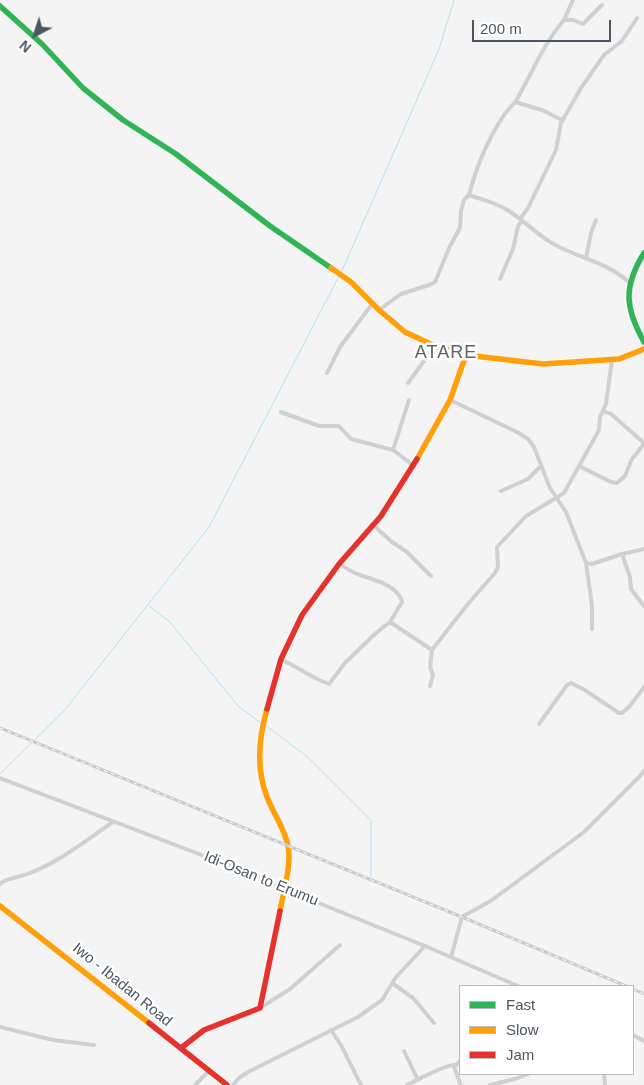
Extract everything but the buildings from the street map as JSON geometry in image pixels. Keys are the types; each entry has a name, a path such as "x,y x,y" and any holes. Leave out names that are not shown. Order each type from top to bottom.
{"street":[{"path":"379,310 401,294 435,282 450,246 460,228 464,200 469,195 477,167 491,137 504,115 515,102 554,32 564,20 573,0"},
{"path":"564,20 573,20 582,24 602,5"},
{"path":"0,6 42,44 83,88 123,120 176,154 270,226 352,283 405,332 435,346 466,355 543,364 612,360 632,356 644,349"},
{"path":"500,279 514,249 518,226 556,150 562,120 604,55 622,41 637,18"},
{"path":"515,102 542,110 562,120"},
{"path":"469,195 498,205 548,241 607,266 631,285"},
{"path":"586,258 591,233 596,220"},
{"path":"644,253 637,265 628,304 644,342"},
{"path":"327,373 340,347 373,303"},
{"path":"408,383 435,346"},
{"path":"260,1008 289,856 288,845 269,802 264,785 260,751 262,727 281,659 302,615 339,564 381,516 413,465 450,400 466,355"},
{"path":"430,686 433,675 430,667 432,650 495,573 498,567 497,547 501,541 526,516 564,493 599,430 600,417 606,404 612,360"},
{"path":"393,450 410,400"},
{"path":"450,400 517,432 528,439 534,447 540,467 556,498 566,512 586,563 592,606 592,629"},
{"path":"579,466 611,482 617,483 625,476 632,459 644,443 611,414 603,411"},
{"path":"281,412 320,426 339,426 351,439 393,450 413,465"},
{"path":"501,491 528,479 540,467"},
{"path":"373,525 407,552 431,576"},
{"path":"586,563 592,564 644,549"},
{"path":"622,554 630,577 631,589 644,606"},
{"path":"281,659 329,684 345,663 390,622 402,602 401,597 391,588 376,580 359,575 339,564"},
{"path":"390,622 432,650"},
{"path":"539,724 567,685 571,683 622,713 630,706 644,687"},
{"path":"451,957 462,917 492,900 584,832 644,771"},
{"name":"Idi-Osan to Erumu","path":"0,778 262,878 284,889 516,985"},
{"path":"0,884 37,870 80,846 113,822"},
{"name":"Iwo - Ibadan Road","path":"0,906 227,1085"},
{"path":"181,1048 204,1030 257,1010 290,989 340,946"},
{"path":"233,1085 238,1078 248,1072 278,1059 331,1030 358,1018 374,1007 382,1000 392,983 425,946"},
{"path":"392,983 413,998 434,1023"},
{"path":"0,1027 54,1040 94,1045"},
{"path":"331,1030 341,1045 361,1085"},
{"path":"404,1051 418,1080"},
{"path":"407,1085 442,1068 459,1063"},
{"path":"455,1065 455,1072 461,1085"},
{"path":"195,1085 209,1071"},
{"path":"490,1085 525,1075"}],"waterway":[{"path":"341,273 439,49 454,0"},
{"path":"0,774 64,711 209,527 339,276"},
{"path":"149,606 170,622 238,706 261,723"},
{"path":"265,725 309,758 371,820 371,877"}],"railway":[{"path":"0,728 624,985"},
{"path":"634,989 644,994"}],"traffic: fast":[{"path":"0,6 42,44 83,88 123,120 176,154 270,226 331,268"},
{"path":"644,253 632,276 629,298 633,319 644,342"}],"traffic: slow":[{"path":"331,268 351,282 379,310 405,332 435,346 466,355 543,364 619,359 644,349"},
{"path":"417,459 450,400 466,355"},
{"path":"267,709 262,731 261,775 267,797 284,833 289,853 288,870 280,911"},
{"path":"0,906 149,1023"}],"traffic: jam":[{"path":"267,709 281,659 302,615 339,564 381,516 417,459"},
{"path":"181,1048 204,1030 260,1008 280,911"},
{"path":"149,1023 227,1085"}],"district":[{"name":"ATARE","path":"446,353"}]}
